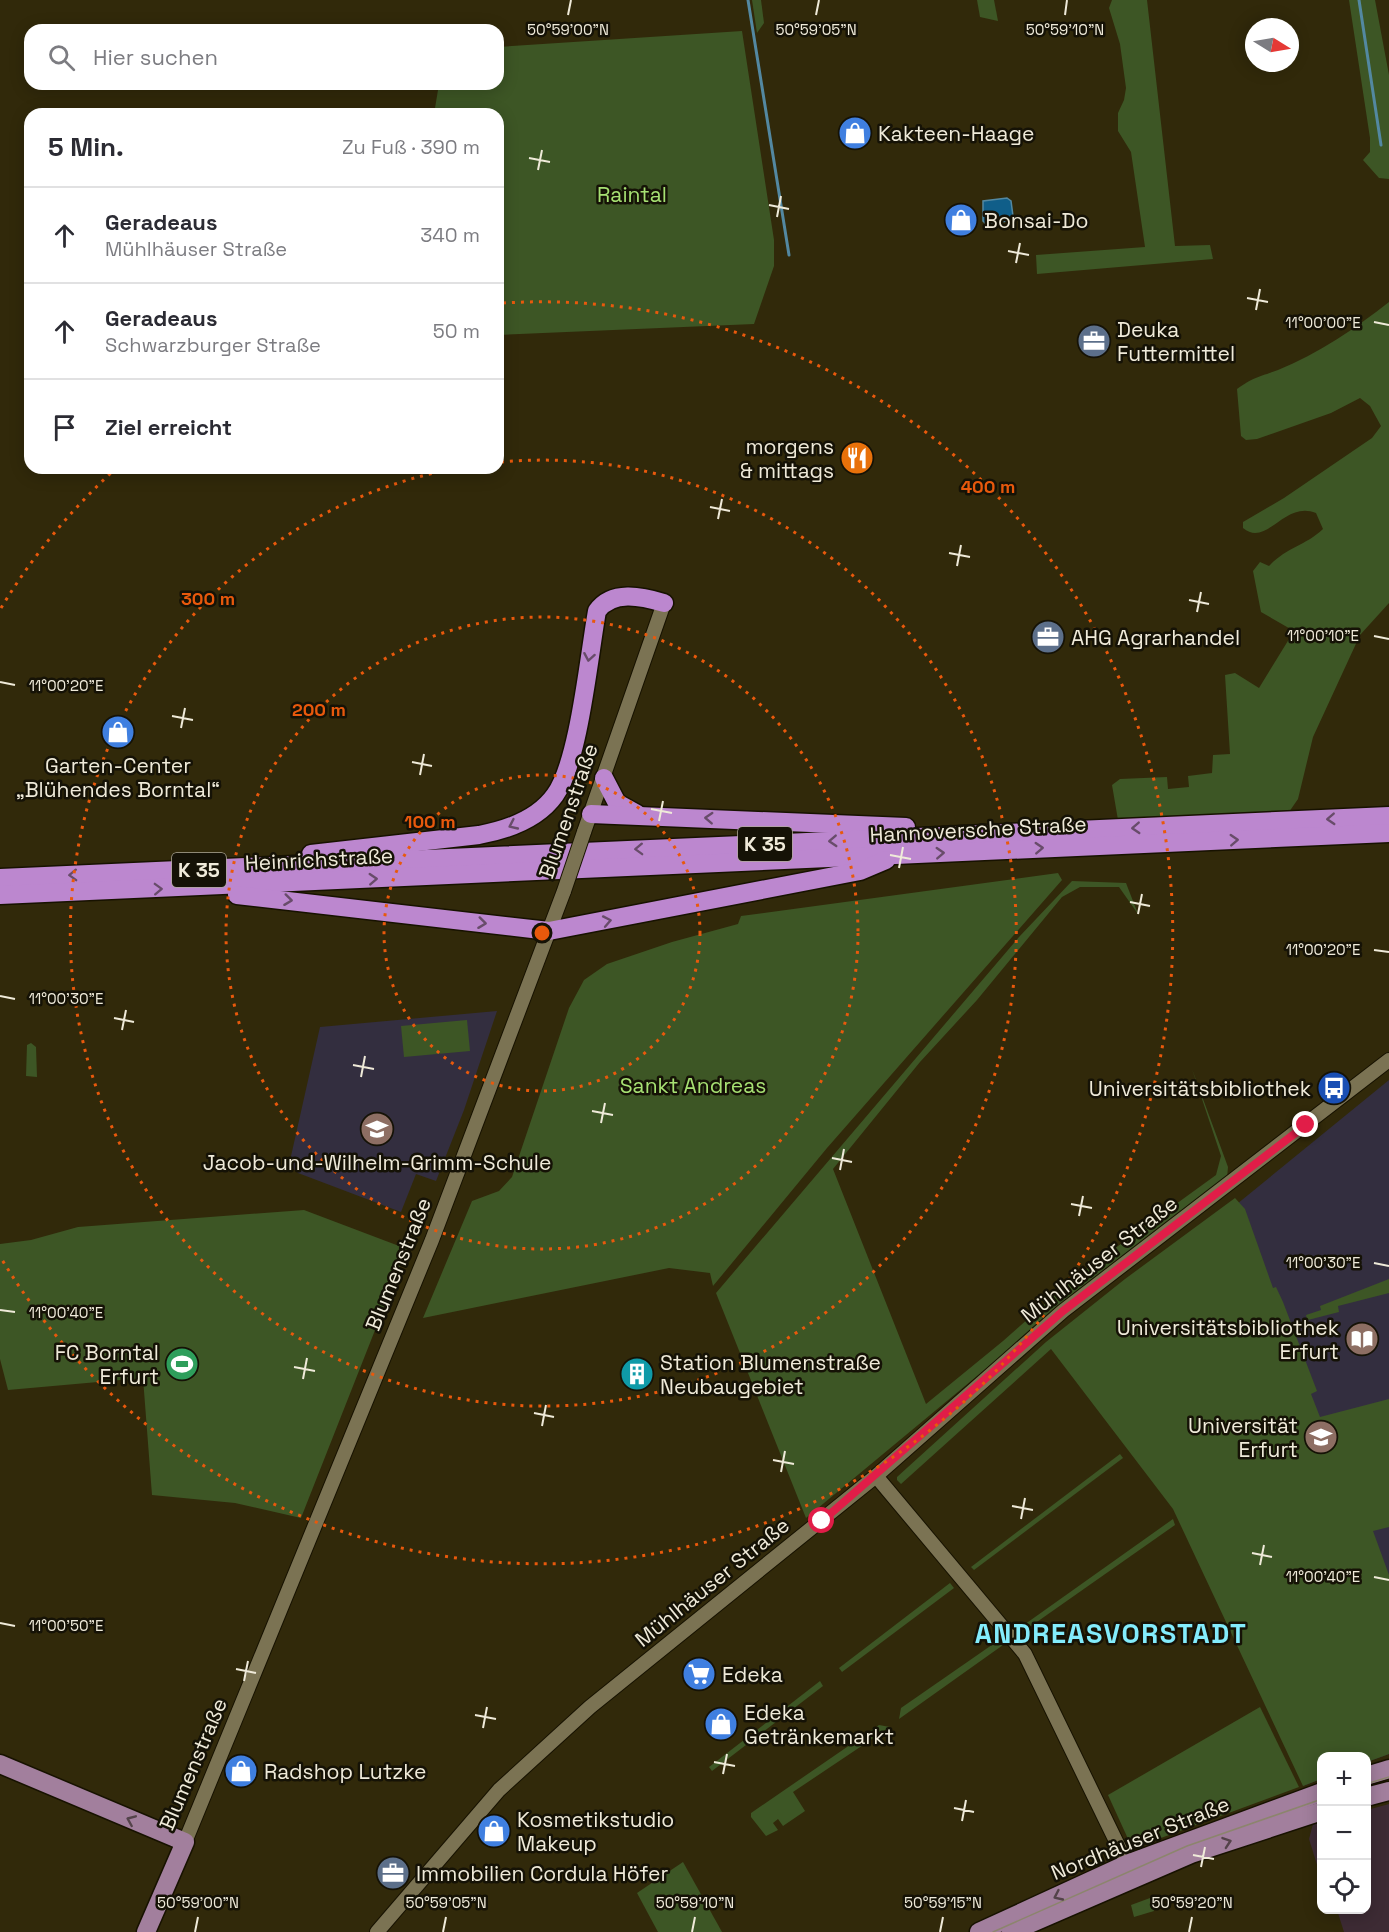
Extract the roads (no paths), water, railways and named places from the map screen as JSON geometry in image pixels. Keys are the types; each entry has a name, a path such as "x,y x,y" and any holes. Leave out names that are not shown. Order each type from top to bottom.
{"highway":[{"path":"268,867 280,858 502,831 529,818 555,797 565,777 597,611 603,602 629,596 664,603"},
{"path":"604,778 617,802 642,816"},
{"path":"591,814 933,828 955,835"},
{"name":"Hannoversche Straße","path":"574,852 1389,816"},
{"name":"Hannoversche Straße","path":"569,870 1389,832"},
{"name":"Heinrichstraße","path":"0,878 574,852"},
{"path":"189,887 214,893 549,931 860,871 899,855"},
{"name":"Heinrichstraße","path":"0,895 569,870"}],"main road":[{"path":"0,1764 185,1842"},
{"path":"1371,1774 1389,1769"},
{"path":"1371,1796 1389,1791"},
{"name":"Nordhäuser Straße","path":"979,1932 1317,1794"},
{"name":"Nordhäuser Straße","path":"1011,1932 1130,1871 1191,1854 1317,1812"},
{"name":"Blumenstraße","path":"146,1932 185,1842"}],"street":[{"name":"Blumenstraße","path":"185,1842 432,1240 564,891 664,603"},
{"name":"Mühlhäuser Straße","path":"377,1932 499,1790 620,1682 750,1580 876,1476 1063,1311 1239,1178 1389,1060"},
{"path":"876,1476 1025,1654 1130,1871"}],"water":[{"path":"1007,198 1011,201 1013,216 1008,221 986,224 983,221 983,201"}],"waterway":[{"path":"748,0 789,255"},
{"path":"1359,0 1381,145"}],"tram line":[{"path":"1371,1782 1389,1777"},
{"path":"993,1932 1187,1846 1317,1801"}],"place":[{"name":"Kakteen-Haage","path":"855,133"},
{"name":"Bonsai-Do","path":"961,220"},
{"name":"Deuka Futtermittel","path":"1094,341"},
{"name":"morgens & mittags","path":"857,458"},
{"name":"AHG Agrarhandel","path":"1048,637"},
{"name":"Garten-Center „Blühendes Borntal“","path":"118,732"},
{"name":"Universitätsbibliothek","path":"1334,1088"},
{"name":"Jacob-und-Wilhelm-Grimm-Schule","path":"377,1129"},
{"name":"Universitätsbibliothek Erfurt","path":"1362,1339"},
{"name":"FC Borntal Erfurt","path":"182,1364"},
{"name":"Station Blumenstraße Neubaugebiet","path":"637,1374"},
{"name":"Universität Erfurt","path":"1321,1437"},
{"name":"Edeka","path":"699,1674"},
{"name":"Edeka Getränkemarkt","path":"721,1724"},
{"name":"Radshop Lutzke","path":"241,1771"},
{"name":"Kosmetikstudio Makeup","path":"494,1831"},
{"name":"Immobilien Cordula Höfer","path":"393,1873"}],"district":[{"name":"ANDREASVORSTADT","path":"1111,1633"}],"park label":[{"name":"Raintal","path":"632,194"},
{"name":"Sankt Andreas","path":"693,1085"}]}
